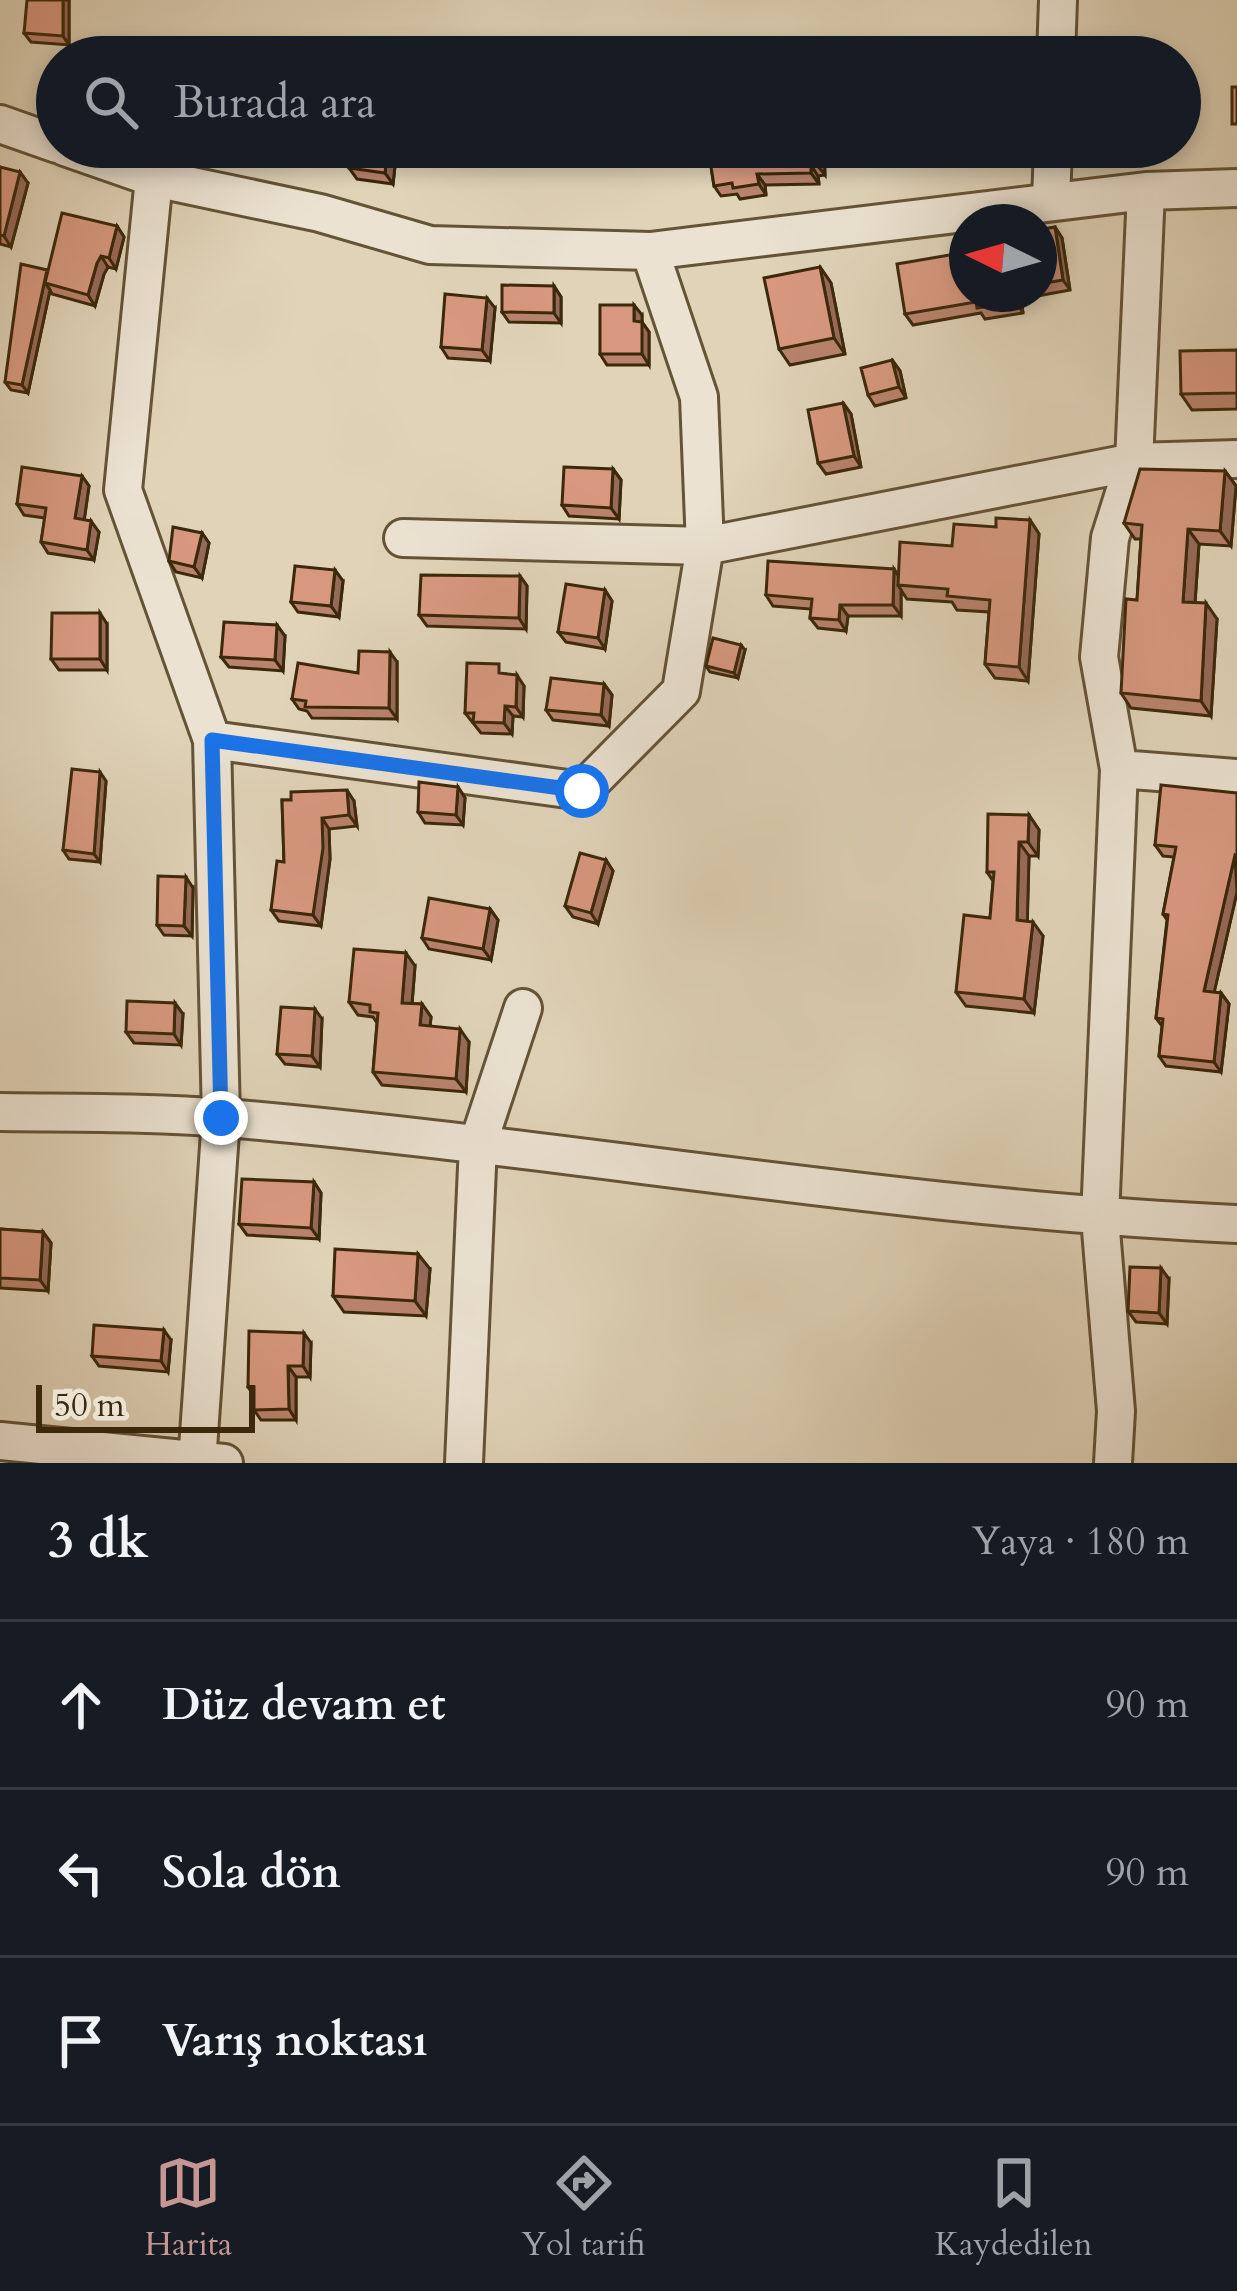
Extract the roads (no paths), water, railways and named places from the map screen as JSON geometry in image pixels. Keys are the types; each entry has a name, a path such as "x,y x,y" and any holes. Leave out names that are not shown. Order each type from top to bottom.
{"street":[{"path":"1057,36 1058,0"},
{"path":"0,124 36,137"},
{"path":"125,168 320,213 430,245 650,251 1146,190 1237,188"},
{"path":"1051,202 1052,168"},
{"path":"0,1441 206,1462 221,1118 212,740 123,490 154,178"},
{"path":"1113,1463 1116,1412 1100,1218 1119,769 1099,657 1110,538 1134,462 1146,190"},
{"path":"212,740 582,791 681,691 704,546 699,397 650,251"},
{"path":"403,538 704,546 1134,462 1237,459"},
{"path":"1119,769 1237,778"},
{"path":"464,1463 478,1144 523,1007"},
{"path":"2,1114 221,1118 1100,1218 1237,1224"}]}
